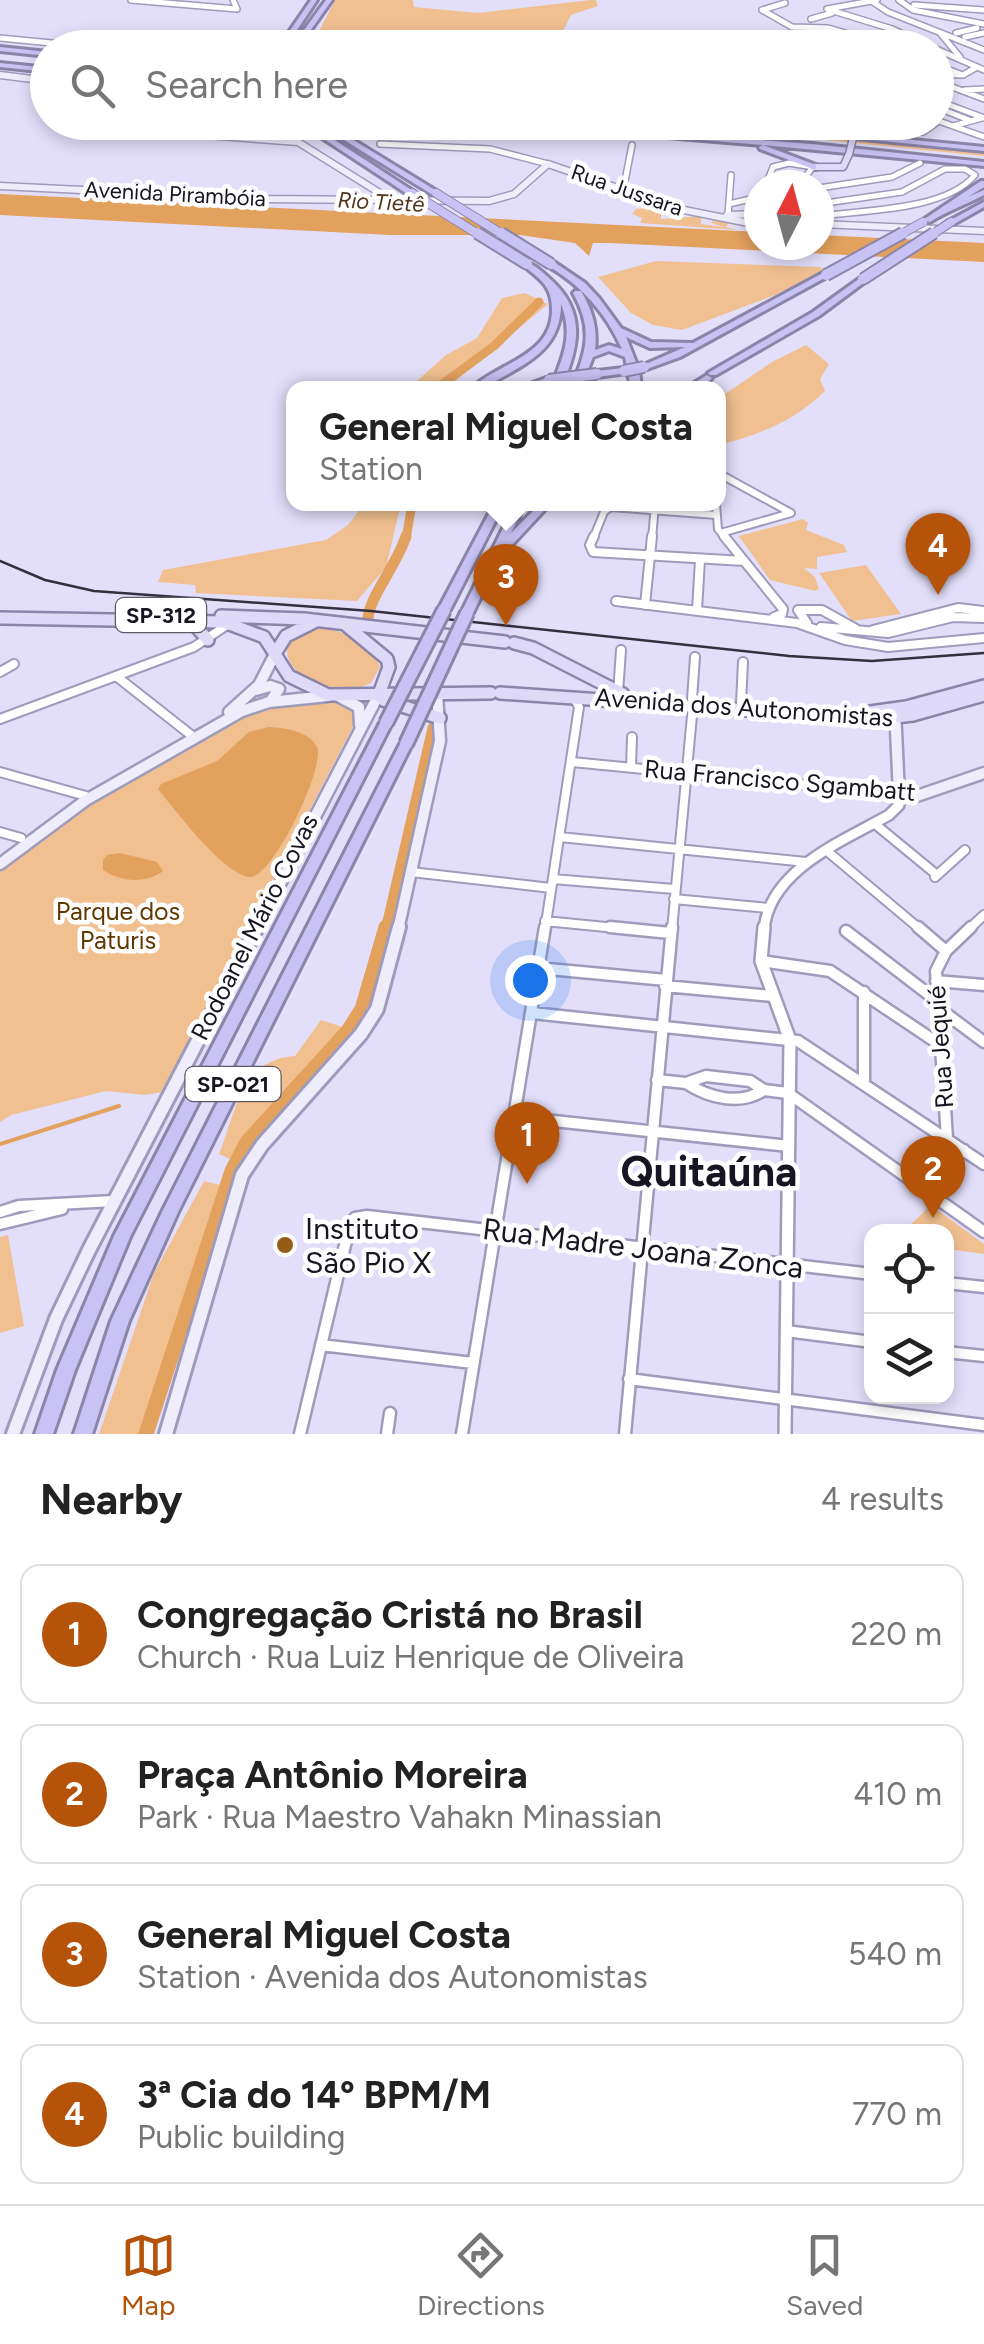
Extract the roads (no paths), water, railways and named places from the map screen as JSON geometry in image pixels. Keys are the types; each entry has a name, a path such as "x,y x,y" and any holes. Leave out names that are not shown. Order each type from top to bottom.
{"highway":[{"path":"293,30 314,0"},
{"path":"308,30 329,0"},
{"path":"312,30 317,18"},
{"path":"289,30 299,20"},
{"path":"0,59 30,61"},
{"path":"0,59 20,67 30,65"},
{"path":"327,140 408,196 527,264 551,283 566,303 574,323 572,351 555,381"},
{"path":"348,140 559,270 615,328 630,356 635,381"},
{"path":"723,140 910,156 961,165 981,178 925,221"},
{"path":"858,140 984,150"},
{"path":"887,140 984,150"},
{"path":"944,140 984,150"},
{"path":"736,141 773,150 814,167"},
{"path":"910,156 984,150"},
{"path":"566,381 644,367 702,341 925,221 984,198"},
{"path":"701,381 816,314 984,198"},
{"path":"559,270 580,296 593,336 579,381"},
{"path":"488,381 527,359 548,340 558,322 558,305 551,283"},
{"path":"615,328 650,345 702,341"},
{"path":"590,355 615,348 630,356"},
{"path":"527,359 553,354 566,366"},
{"path":"474,556 487,511"},
{"name":"Rodoanel Mário Covas","path":"44,1434 122,1236 496,511"},
{"name":"Rodoanel Mário Covas","path":"82,1434 120,1321 170,1212 406,744 517,511"},
{"path":"496,557 539,511"}],"main road":[{"path":"0,75 30,78"},
{"path":"269,140 298,142 372,195"},
{"path":"814,167 845,159 852,140"},
{"name":"Rua Jussara","path":"372,195 505,198 519,191 548,164 706,215 744,221"},
{"name":"Avenida Pirambóia","path":"0,186 253,198 350,199 372,195"},
{"name":"Rua Jussara","path":"730,218 744,216"},
{"path":"834,225 984,231"},
{"name":"SP-312","path":"0,615 230,623 258,634 276,652"},
{"name":"SP-312","path":"0,615 322,621"},
{"path":"191,620 208,640"},
{"path":"252,693 294,630 322,621"},
{"name":"Avenida dos Autonomistas","path":"322,621 509,643 540,651 618,693 692,702 895,714 984,695"},
{"path":"13,1434 56,1319 379,694 387,659 344,623"},
{"path":"276,652 289,676 355,703 362,712 356,740"},
{"path":"269,702 353,696 384,680"},
{"path":"0,856 86,796 224,717 252,693 266,686 279,689 277,697 269,702 242,712 119,782 31,838 0,864"},
{"name":"Avenida dos Autonomistas","path":"353,696 496,693 895,714 984,686"},
{"path":"166,1434 242,1175 262,1145 361,1034 377,1009 440,741 436,693"},
{"path":"379,694 390,704 440,718"},
{"path":"895,714 900,794"},
{"name":"Rua Francisco Sgambatt","path":"900,794 917,796 984,773"}],"street":[{"path":"131,0 224,8 236,9 230,0 224,8"},
{"path":"832,13 827,8 872,0 888,12 938,30"},
{"path":"900,1 984,10"},
{"path":"900,1 913,10 984,24"},
{"path":"785,3 762,10 792,26 835,30"},
{"path":"810,19 832,13 892,30"},
{"path":"952,30 946,26 968,23 984,33"},
{"path":"956,33 977,28"},
{"path":"956,33 984,48"},
{"path":"965,37 984,33"},
{"path":"954,36 984,48"},
{"path":"0,38 30,41"},
{"path":"954,49 963,60"},
{"path":"954,56 984,70"},
{"path":"954,75 963,75 977,67"},
{"path":"954,71 963,75"},
{"path":"954,88 984,99"},
{"path":"960,90 984,90"},
{"path":"954,109 984,118"},
{"path":"954,114 969,123 984,150"},
{"path":"958,128 984,118"},
{"path":"954,124 969,123"},
{"path":"954,127 974,134"},
{"name":"Rua Jussara","path":"380,144 490,150 548,164"},
{"path":"619,188 625,182 632,146"},
{"path":"845,159 853,182"},
{"path":"834,186 902,175 920,163"},
{"path":"773,170 775,165 814,167"},
{"path":"811,170 814,167"},
{"path":"834,199 902,192 945,169 965,169 981,178 923,201 834,214"},
{"path":"730,218 732,175"},
{"path":"728,204 744,201"},
{"path":"721,533 791,514 726,480"},
{"path":"609,511 590,550 744,561"},
{"path":"645,605 654,511"},
{"path":"685,511 716,515"},
{"path":"716,511 721,533 778,600 783,613 765,618"},
{"path":"697,610 700,560"},
{"path":"778,600 828,611 840,624 845,640"},
{"path":"616,602 813,625 840,624 872,633 984,615"},
{"path":"806,607 798,612 813,625 845,640 905,647 984,638"},
{"path":"872,633 952,610 984,615"},
{"path":"0,719 208,640 230,623"},
{"path":"618,693 621,650"},
{"path":"624,1434 695,657"},
{"path":"741,703 743,662"},
{"path":"0,672 14,664"},
{"path":"116,676 191,735"},
{"path":"462,1434 572,762 579,708 569,696"},
{"path":"631,767 632,737"},
{"name":"Rua Francisco Sgambatt","path":"572,762 900,794"},
{"path":"0,772 86,796"},
{"path":"786,1434 790,1040 762,961 768,908 806,862 896,809 900,794"},
{"path":"875,824 935,876 966,850"},
{"path":"0,832 21,838"},
{"path":"560,837 806,862"},
{"path":"827,851 946,951"},
{"path":"411,872 674,894 768,908"},
{"name":"Rua Jequié","path":"947,1138 936,1004 937,966 946,951 984,915"},
{"path":"545,922 670,933"},
{"path":"846,930 984,1042"},
{"path":"762,961 830,971 940,1045"},
{"path":"538,968 773,996"},
{"path":"936,981 984,986"},
{"path":"864,992 864,1082"},
{"path":"532,1013 798,1041 984,1164"},
{"path":"657,1080 686,1082 706,1076 750,1081 764,1090 788,1093 984,1232"},
{"path":"686,1082 705,1094 749,1098 764,1090"},
{"path":"516,1117 789,1146"},
{"path":"922,1188 964,1150"},
{"path":"0,1212 19,1206 115,1201"},
{"path":"0,1224 71,1206"},
{"name":"Rua Madre Joana Zonca","path":"321,1345 350,1224 355,1218 367,1216 864,1273"},
{"path":"954,1284 984,1288"},
{"path":"786,1331 864,1341"},
{"path":"300,1434 321,1345 473,1364"},
{"path":"954,1353 984,1356"},
{"path":"629,1379 984,1425"},
{"path":"387,1434 390,1413"}],"waterway":[{"path":"446,381 494,346 539,302"},
{"path":"406,539 411,511"},
{"path":"368,619 406,536"},
{"path":"386,930 433,728"},
{"path":"146,1434 232,1171 247,1142 348,1031 362,1009 386,927"},
{"path":"0,1144 119,1106"}],"railway":[{"path":"0,561 45,580 94,591 371,611 789,656 872,661 984,653"}],"place":[{"name":"3ª Cia do 14º BPM/M","path":"938,595"},
{"name":"General Miguel Costa","path":"506,626"},
{"name":"Congregação Cristá no Brasil","path":"527,1184"},
{"name":"Praça Antônio Moreira","path":"933,1218"},
{"name":"Instituto São Pio X","path":"285,1245"}],"district":[{"name":"Quitaúna","path":"709,1171"}],"water label":[{"name":"Rio Tietê","path":"381,202"}],"park label":[{"name":"Parque dos Paturis","path":"118,926"}]}
